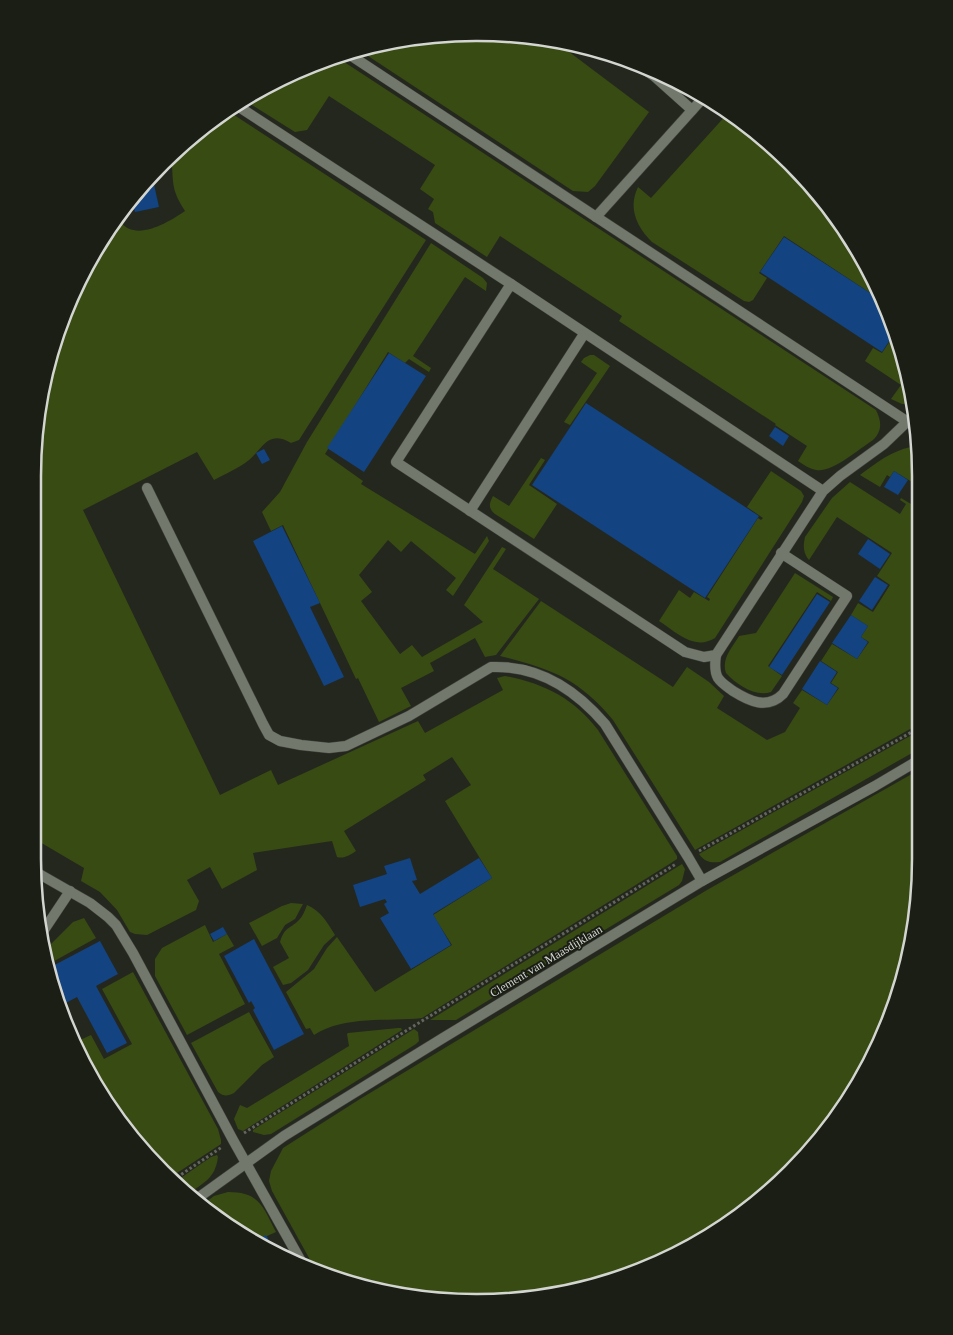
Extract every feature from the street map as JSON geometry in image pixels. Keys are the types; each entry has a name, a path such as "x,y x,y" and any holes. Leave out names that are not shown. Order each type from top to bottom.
{"street":[{"path":"355,59 908,422"},
{"path":"661,82 692,110"},
{"path":"596,217 699,103"},
{"path":"243,110 823,491"},
{"path":"510,284 396,462 685,652 704,657 716,655"},
{"path":"470,511 584,334"},
{"path":"781,553 847,596 783,694 772,702 763,704 746,700 717,677 716,655 781,553 823,491 840,476 884,444 909,429"},
{"path":"147,488 263,724 272,737 301,746 329,748 346,746 409,716 491,667 518,669 558,683 591,708 605,724 702,881"},
{"name":"Clement van Maasdijklaan","path":"201,1195 246,1162 371,1082 702,881 912,764"},
{"path":"42,875 90,903 116,925 298,1255"},
{"path":"47,926 70,891"}],"path":[{"path":"179,1176 409,1029 688,857 912,732"}],"green space":[{"path":"476,41 533,45 569,52 649,112 595,186 588,192 573,191 367,55 420,45"},
{"path":"344,62 876,410 880,426 876,437 830,468 816,470 807,467 798,461 807,446 619,321 622,316 500,236 487,257 435,223 433,212 428,209 434,199 420,189 435,165 329,96 307,130 295,132 251,105 284,86"},
{"path":"235,115 426,240 299,440 291,443 283,439 272,439 245,463 214,480 197,452 83,510 220,795 271,770 278,785 418,721 425,733 503,690 497,678 505,676 545,688 579,709 598,730 677,856 677,859 671,863 422,1018 339,1024 314,1035 310,1028 306,1029 286,992 314,969 327,948 337,937 375,992 452,945 433,915 492,878 445,801 471,785 452,757 423,775 426,780 344,831 356,851 351,854 345,857 337,857 332,841 253,853 257,870 222,889 210,867 187,880 199,901 196,910 147,935 130,932 117,910 100,892 81,881 84,868 41,843 41,476 45,420 50,392 56,364 74,310 100,259 123,224 134,230 143,230 161,225 185,211 178,199 173,184 172,166 212,131"},
{"path":"723,118 763,149 804,190 838,235 871,294 784,236 759,273 767,278 753,300 749,302 744,301 652,242 646,236 635,216 634,202 638,187 651,198"},
{"path":"431,243 483,278 487,283 486,291 465,277 413,356 431,368 429,372 409,359 405,363 388,352 325,454 363,481 361,484 475,554 487,536 489,541 453,596 446,590 456,578 411,541 401,552 388,540 359,575 372,592 361,601 400,654 412,645 422,657 483,622 464,605 502,547 506,549 493,569 539,599 496,655 485,657 475,638 430,663 434,671 401,688 411,706 379,722 358,678 356,679 283,525 271,531 262,512 280,492 307,442"},
{"path":"890,341 897,364 905,404 891,399 901,385 865,361 873,348 882,353"},
{"path":"590,355 594,355 610,366 570,425 564,422 597,373 581,362"},
{"path":"911,447 912,482 894,471 890,477 887,475 880,487 860,475 890,454"},
{"path":"541,458 545,460 529,485 557,504 534,539 495,514 490,508 490,504 493,496 509,506"},
{"path":"771,471 801,491 804,496 802,502 715,638 700,642 679,635 659,621 679,590 690,598 694,592 709,601 710,599 707,597 758,518 761,520 763,518 747,507"},
{"path":"850,482 900,514 906,504 900,500 901,498 911,504 912,502 912,728 695,850 613,720 588,694 549,671 500,656 541,601 673,687 687,667 709,682 724,696 717,708 767,740 785,732 800,708 793,703 802,690 827,705 839,688 831,683 838,672 821,661 832,644 857,659 869,642 861,637 868,626 851,615 858,603 873,612 890,585 877,576 892,553 837,517 809,560 805,552 805,537 832,498"},
{"path":"795,573 833,597 831,601 817,592 768,666 782,676 771,692 759,693 747,689 735,682 726,673 726,658 739,636 756,633"},
{"path":"912,735 912,753 720,862 708,861 699,854"},
{"path":"912,774 911,887 903,943 889,998 867,1051 838,1100 804,1145 763,1186 741,1204 694,1235 643,1261 589,1279 533,1290 476,1294 420,1290 364,1279 311,1261 272,1191 269,1181 271,1171 283,1148 360,1099 707,890"},
{"path":"682,864 685,869 679,885 456,1020 430,1020"},
{"path":"291,903 303,904 295,919 285,925 277,938 262,946 249,923"},
{"path":"307,905 320,914 335,935 324,945 308,970 291,983 283,985 273,967 289,958 280,942 286,931 304,913"},
{"path":"84,918 96,938 54,961 50,945 73,922"},
{"path":"205,925 213,942 227,934 234,946 219,954 245,1004 187,1035 155,976 155,959 162,948"},
{"path":"133,972 218,1129 221,1144 177,1173 131,1123 100,1076 81,1040 91,1035 104,1059 132,1044 102,989"},
{"path":"249,1012 274,1057 262,1065 234,1093 228,1095 220,1094 191,1043"},
{"path":"401,1028 402,1030 243,1131 238,1129 234,1119 240,1105 247,1108 349,1046 348,1033"},
{"path":"414,1029 418,1032 419,1041 416,1044 271,1134 264,1135 253,1132 253,1130"},
{"path":"217,1155 218,1157 214,1170 208,1179 194,1190 181,1178 211,1157"},
{"path":"228,1192 254,1198 264,1208 276,1232 264,1238 259,1235 208,1201 214,1196"}],"building":[{"path":"154,185 159,207 135,212 134,208"},
{"path":"784,237 872,294 890,340 882,352 760,272"},
{"path":"389,353 426,376 364,472 327,448"},
{"path":"586,403 759,516 705,598 532,485"},
{"path":"775,427 789,436 783,446 769,436"},
{"path":"264,449 270,460 262,464 256,453"},
{"path":"894,471 908,480 898,495 884,487"},
{"path":"282,526 320,603 310,607 344,677 324,686 253,541"},
{"path":"868,539 890,554 880,569 858,554"},
{"path":"875,577 888,585 872,610 859,601"},
{"path":"817,594 830,602 782,675 769,667"},
{"path":"851,615 868,626 861,637 868,642 857,659 832,643"},
{"path":"820,661 837,672 830,683 838,688 827,705 802,689"},
{"path":"410,858 417,880 412,881 420,894 479,858 492,878 433,914 451,945 411,969 380,918 389,913 384,904 387,902 385,899 360,907 353,885 387,874 384,866"},
{"path":"223,927 227,934 214,941 210,934"},
{"path":"254,939 304,1034 274,1050 253,1010 255,1008 251,1001 249,1003 224,956"},
{"path":"100,941 118,974 96,986 127,1043 107,1053 77,997 66,1003 55,965"}]}
